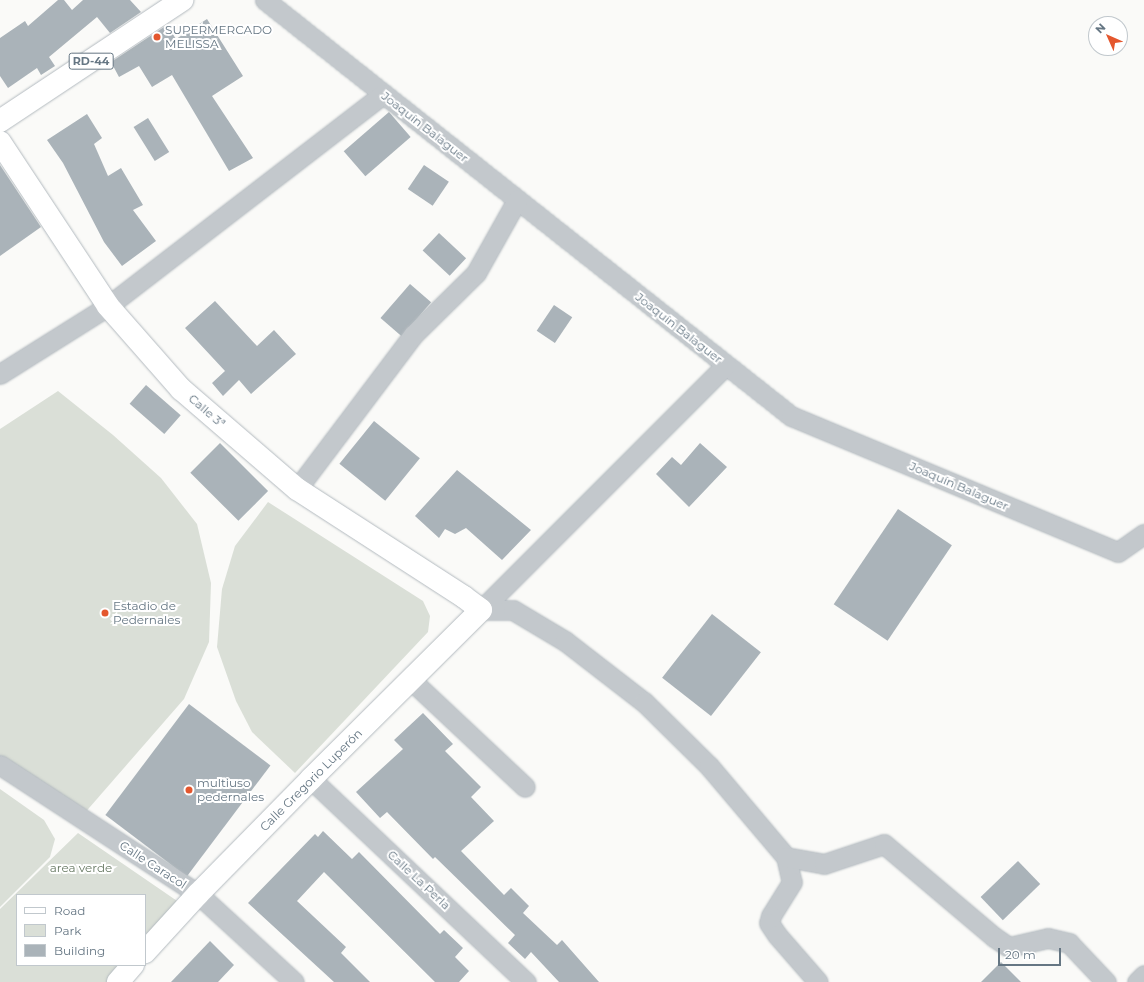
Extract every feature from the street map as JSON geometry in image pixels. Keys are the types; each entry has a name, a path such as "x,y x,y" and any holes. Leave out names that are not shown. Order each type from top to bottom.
{"street":[{"name":"Joaquín Balaguer","path":"265,0 791,416 1118,552 1142,540"},
{"name":"RD-44","path":"0,121 170,3"},
{"path":"0,374 108,306 383,94"},
{"name":"Calle 3ª","path":"0,142 108,306 181,389 297,489 481,610"},
{"path":"297,489 413,336 476,273 517,200"},
{"path":"481,610 726,365"},
{"path":"481,610 513,610 565,641 644,702 709,766 786,857 792,882 771,916 769,923 777,935 818,982"},
{"name":"Calle Gregorio Luperón","path":"146,951 198,894 311,779 481,610"},
{"path":"411,680 525,787"},
{"name":"Calle Caracol","path":"0,765 198,894 294,982"},
{"name":"Calle La Perla","path":"311,779 526,982"},
{"path":"786,857 824,864 884,844 994,937 1009,947 1048,938 1069,943 1106,982"},
{"path":"118,982 132,966"},
{"path":"1137,982 1144,975"}],"green space":[{"name":"Estadio de Pedernales","path":"58,391 113,435 161,478 197,524 211,583 209,642 184,699 83,815 0,759 0,429"},
{"path":"268,502 423,601 430,616 428,632 295,773 252,732 236,701 217,647 222,589 235,546"},
{"path":"0,789 44,820 55,839 50,857 0,907"},
{"name":"area verde","path":"78,833 183,905 146,943 146,894 16,894 16,966 124,966 109,982 0,982 0,909"}],"building":[{"path":"58,0 64,0 72,10 83,0 130,0 141,12 110,33 97,17 49,57 55,66 41,75 37,68 8,88 0,76 0,38 25,21 28,26"},
{"path":"207,19 243,76 212,96 253,158 229,171 172,75 152,87 139,66 119,77 111,62 167,25 176,39"},
{"path":"389,112 411,137 365,176 344,151"},
{"path":"87,114 102,138 94,144 108,176 121,168 143,205 133,210 156,241 122,266 104,242 63,163 47,140"},
{"path":"148,118 169,152 155,161 134,127"},
{"path":"0,165 41,227 0,256"},
{"path":"424,165 449,182 433,206 408,189"},
{"path":"439,233 466,258 450,276 423,251"},
{"path":"410,284 431,302 402,336 380,318"},
{"path":"215,301 257,346 274,330 296,354 251,394 239,380 223,396 212,383 225,371 185,328"},
{"path":"554,305 572,317 555,343 537,331"},
{"path":"146,385 181,415 164,434 130,404"},
{"path":"374,421 420,458 385,501 339,464"},
{"path":"220,443 268,491 238,521 190,473"},
{"path":"700,443 727,467 689,507 656,474 672,457 681,465"},
{"path":"457,470 531,530 502,560 466,528 455,534 445,529 439,538 415,516"},
{"path":"898,509 952,545 888,641 834,604"},
{"path":"712,614 761,652 711,716 662,678"},
{"name":"multiuso pedernales","path":"189,704 270,765 187,876 105,815"},
{"path":"423,713 453,744 445,751 481,787 471,797 494,821 461,851 504,895 511,888 529,906 523,913 557,945 562,940 599,982 559,982 531,952 525,959 508,943 515,935 435,857 433,859 387,812 380,818 356,792 403,749 394,740"},
{"path":"323,831 352,859 359,852 440,934 444,930 463,948 455,957 469,971 459,982 435,982 324,872 297,901 346,947 341,953 370,982 334,982 248,903 315,834 318,837"},
{"path":"1018,861 1040,884 1003,920 981,897"},
{"path":"210,941 234,965 218,982 171,982"},
{"path":"1001,962 1021,982 981,982"}],"place":[{"name":"SUPERMERCADO MELISSA","path":"157,37"},
{"name":"Estadio de Pedernales","path":"105,613"},
{"name":"multiuso pedernales","path":"189,790"}]}
